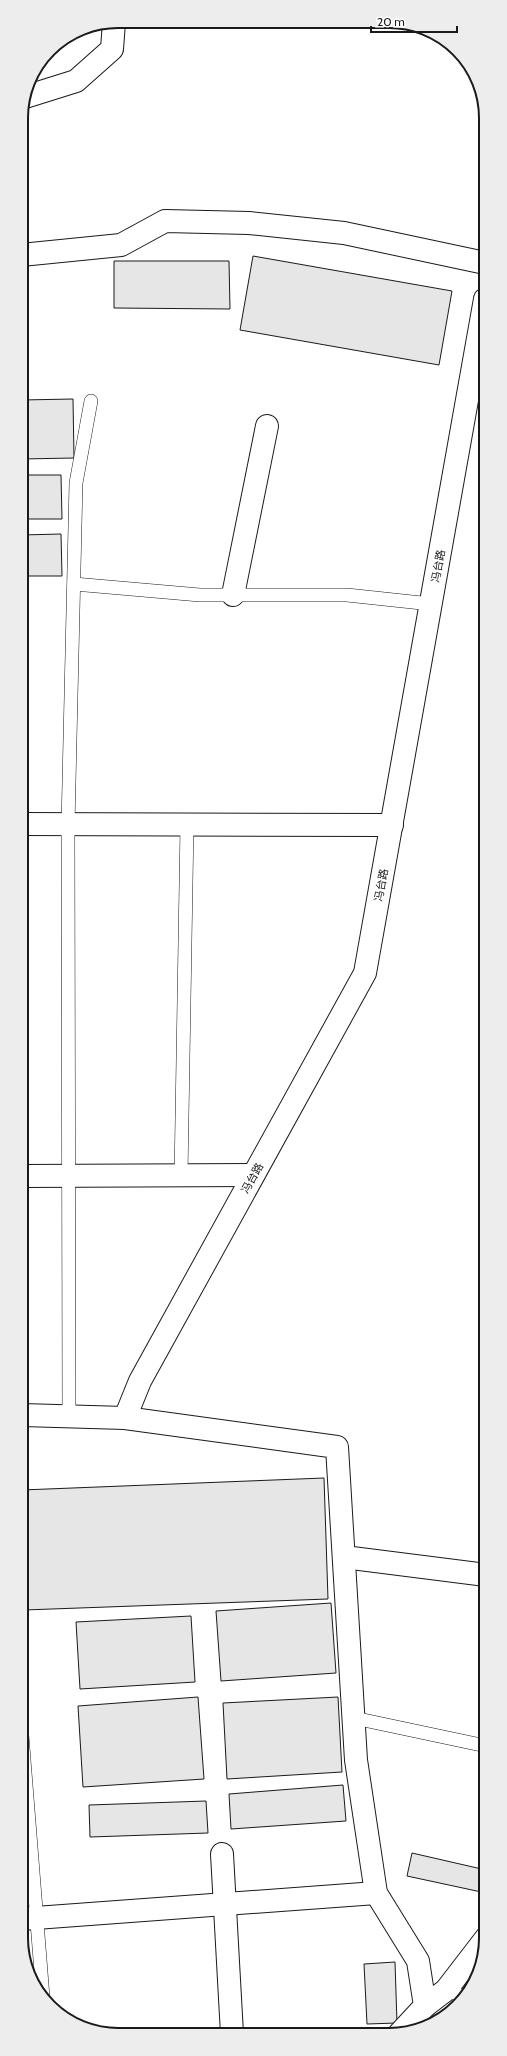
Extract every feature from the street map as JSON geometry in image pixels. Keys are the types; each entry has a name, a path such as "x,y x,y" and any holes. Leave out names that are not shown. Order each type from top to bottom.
{"street":[{"path":"31,95 76,81 112,49 114,28"},
{"path":"28,254 121,246 165,221 249,223 344,233 479,262"},
{"name":"冯台路","path":"125,1418 140,1381 365,973 479,333"},
{"path":"233,595 266,426"},
{"path":"28,824 392,825"},
{"path":"28,1176 254,1175"},
{"path":"28,1415 69,1415 125,1418 337,1447 356,1760 376,1893 418,1961 425,2006"},
{"path":"344,1558 479,1574"},
{"path":"222,1854 232,2028"},
{"path":"30,1919 376,1893"},
{"path":"407,2026 425,2006 455,1993 477,1953"}],"lane":[{"path":"69,1415 68,825 76,483 91,401"},
{"path":"74,584 200,595 347,595 431,604"},
{"path":"181,1176 187,825"},
{"path":"354,1718 479,1745"},
{"path":"28,1873 30,1919 41,1985"}],"building":[{"path":"253,256 452,291 439,365 240,330"},
{"path":"114,261 229,261 230,309 114,308"},
{"path":"73,399 74,458 28,459 28,400"},
{"path":"28,475 61,475 62,519 28,519"},
{"path":"61,534 62,576 28,576 28,535"},
{"path":"324,1478 328,1599 28,1610 28,1490"},
{"path":"331,1603 336,1673 221,1681 216,1611"},
{"path":"191,1616 195,1682 80,1689 76,1622"},
{"path":"198,1697 204,1779 83,1787 78,1706"},
{"path":"338,1697 342,1772 227,1779 223,1703"},
{"path":"343,1785 346,1821 231,1829 229,1794"},
{"path":"206,1801 208,1833 90,1837 89,1805"},
{"path":"412,1853 479,1868 479,1891 407,1876"},
{"path":"395,1962 397,2023 367,2024 364,1964"}]}
